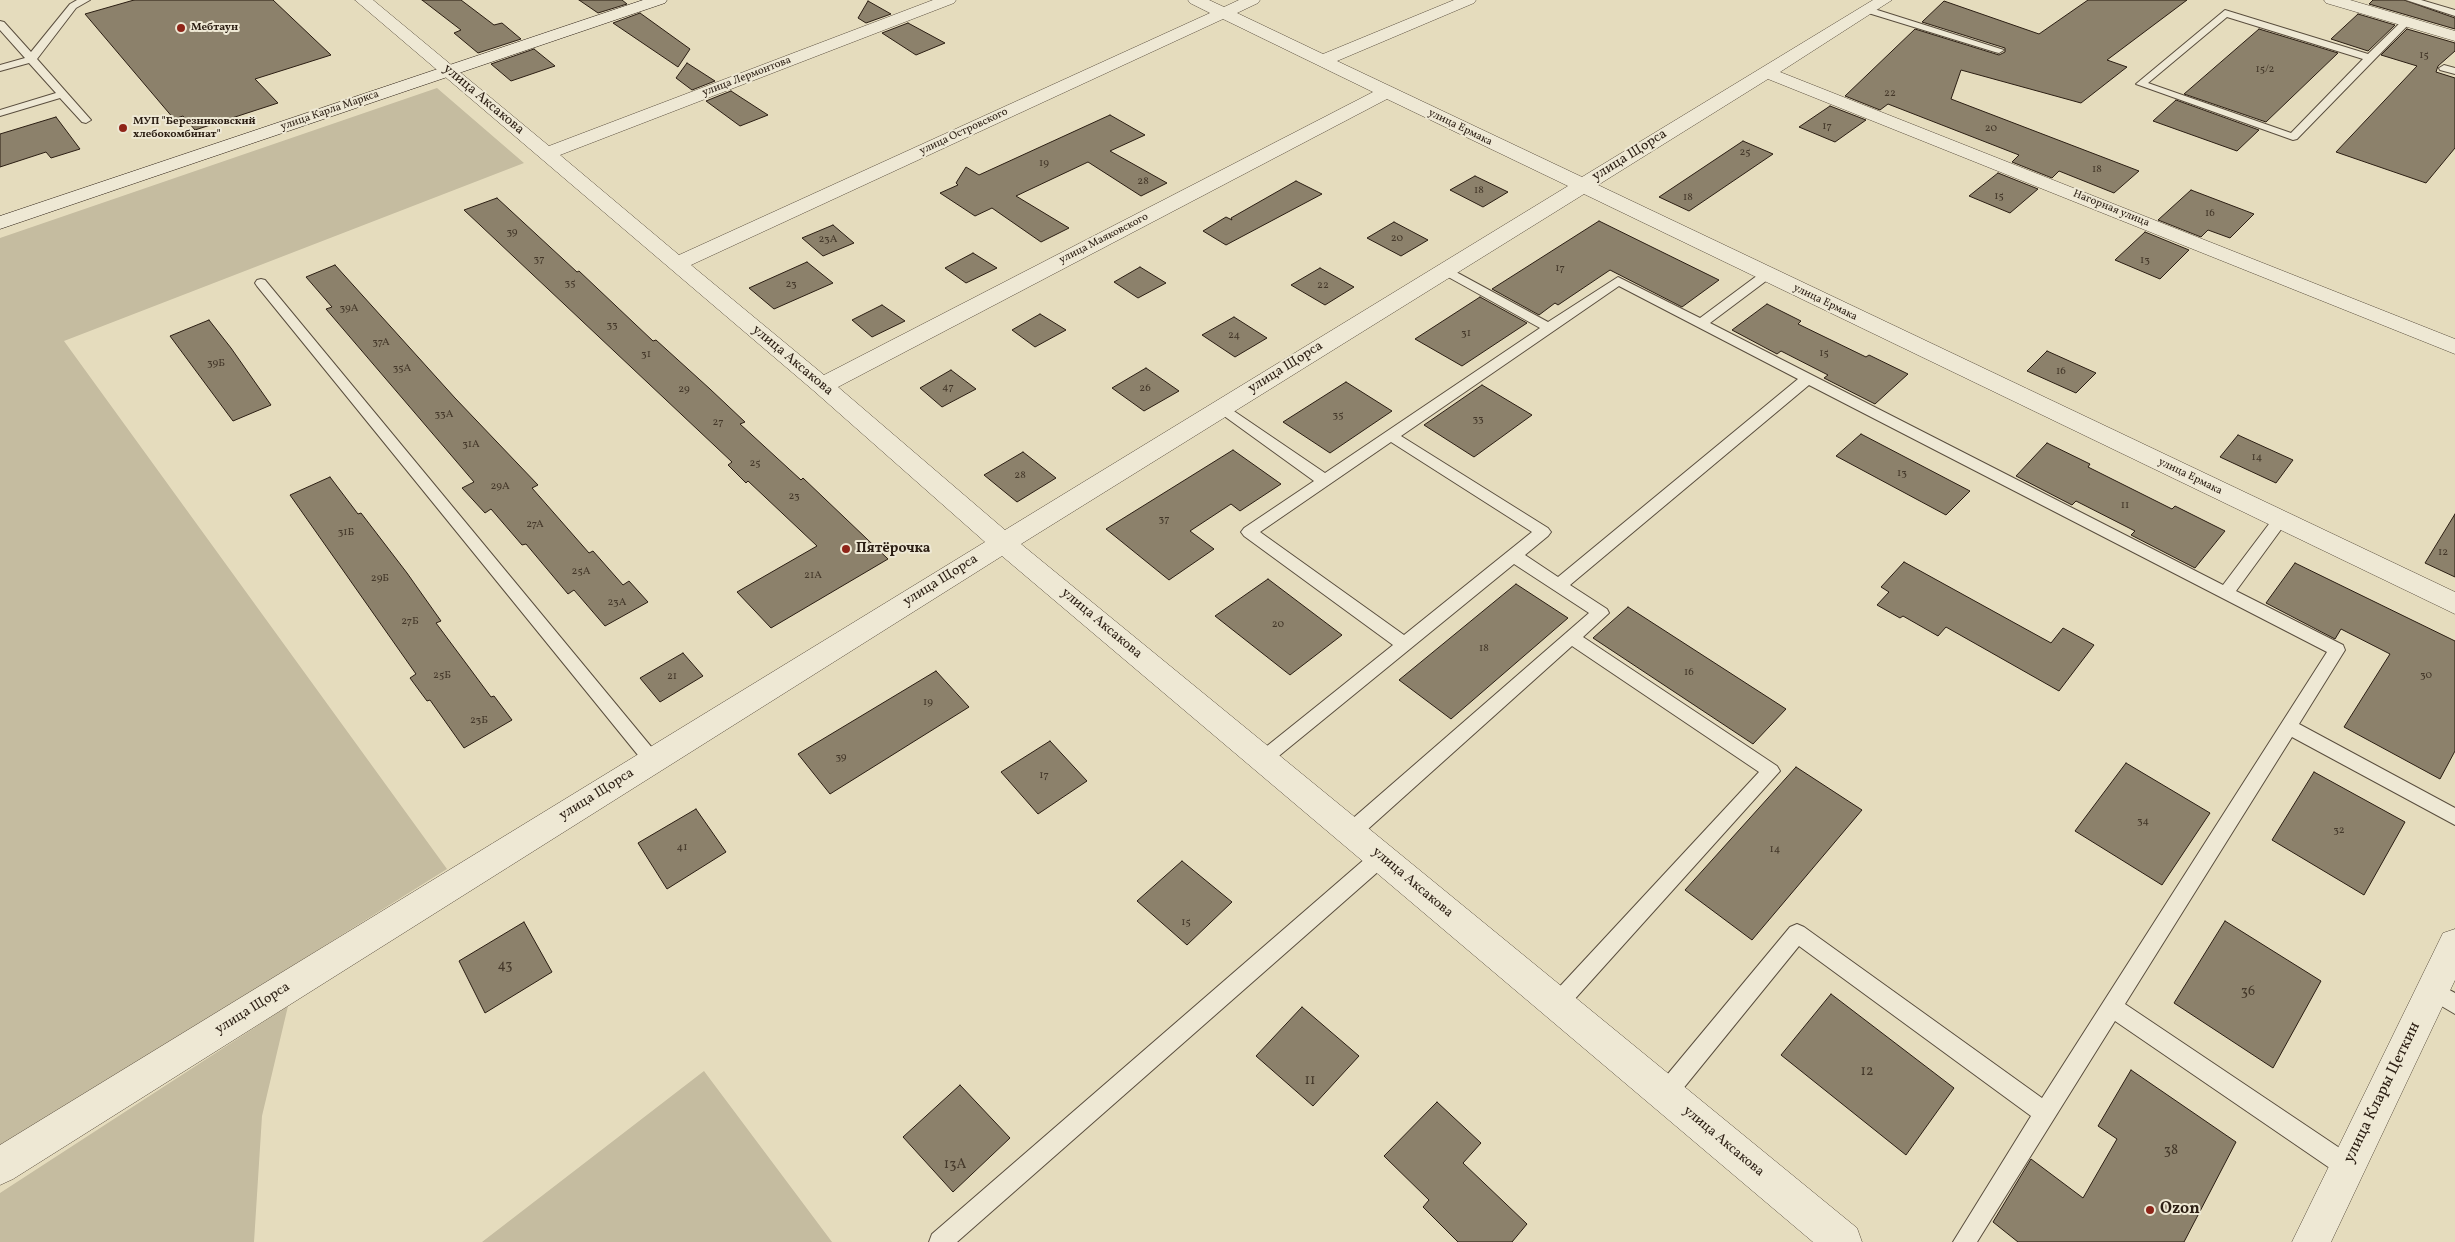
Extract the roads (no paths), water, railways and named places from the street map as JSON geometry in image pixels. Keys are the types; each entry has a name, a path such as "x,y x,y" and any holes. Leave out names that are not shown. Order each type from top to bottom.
{"street":[{"name":"улица Аксакова","path":"363,0 822,386 1003,542 1843,1242"},
{"name":"улица Карла Маркса","path":"0,223 659,0"},
{"name":"улица Лермонтова","path":"546,154 948,0"},
{"name":"улица Ермака","path":"1196,0 2455,604"},
{"name":"улица Островского","path":"677,264 1252,0"},
{"path":"1322,61 1468,0"},
{"path":"2332,0 2455,36"},
{"name":"улица Щорса","path":"0,1166 1003,542 1876,5"},
{"name":"Нагорная улица","path":"1766,72 2455,347"},
{"name":"улица Маяковского","path":"822,386 1387,92"},
{"name":"улица Клары Цеткин","path":"2311,1242 2348,1167 2444,997 2455,944"}],"lane":[{"path":"0,68 31,59 73,6 85,0"},
{"path":"2411,0 2455,13"},
{"path":"1876,5 1999,50"},
{"path":"2370,58 2226,13 2141,84 2293,137 2406,22"},
{"path":"0,24 86,120"},
{"path":"2444,68 2455,71"},
{"path":"0,113 62,94"},
{"path":"1445,270 1549,328"},
{"path":"1700,324 1766,275"},
{"path":"1404,644 1250,532 1618,281 2337,650 1964,1242"},
{"path":"261,283 652,760"},
{"path":"1559,585 1808,378"},
{"path":"1220,408 1325,481"},
{"path":"1263,759 1543,532 1391,436"},
{"path":"2226,593 2280,520"},
{"path":"1351,832 1601,613 1514,556"},
{"path":"1557,1004 1771,771 1571,638"},
{"path":"2288,727 2455,817"},
{"path":"940,1242 1381,857"},
{"path":"1664,1094 1797,933 2045,1113"},
{"path":"2112,1008 2348,1167"}],"place":[{"name":"Мебтаун","path":"181,28"},
{"name":"МУП \"Березниковский хлебокомбинат\"","path":"123,128"},
{"name":"Пятёрочка","path":"846,549"},
{"name":"Ozon","path":"2150,1210"}]}
